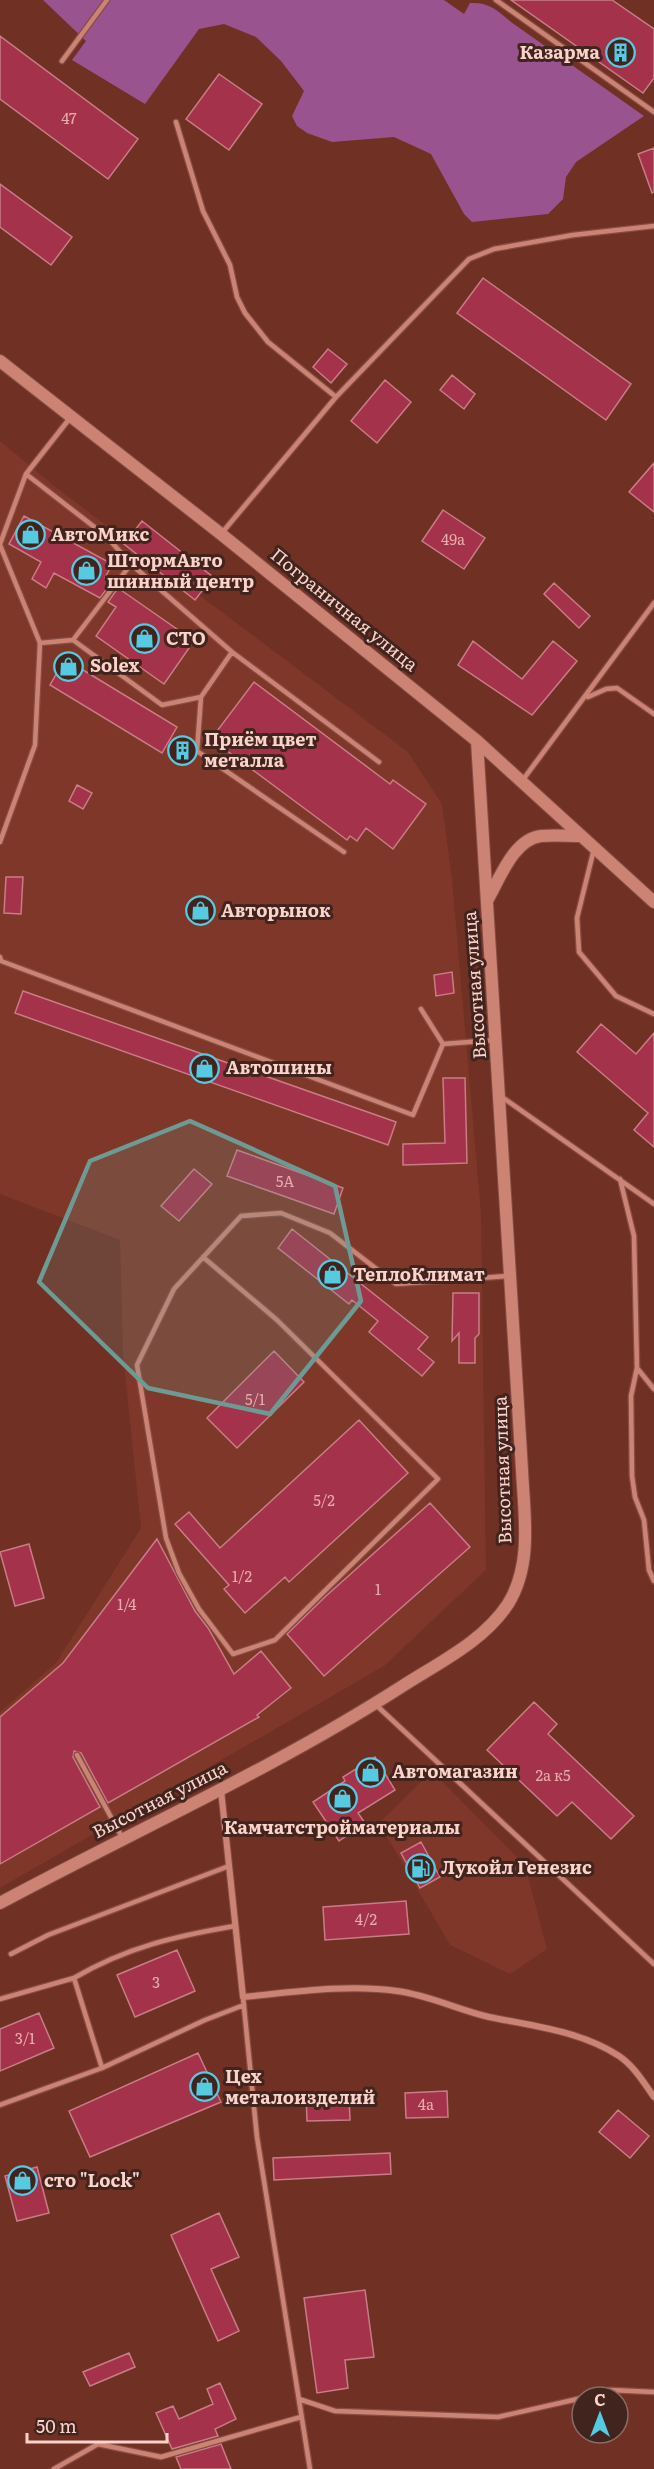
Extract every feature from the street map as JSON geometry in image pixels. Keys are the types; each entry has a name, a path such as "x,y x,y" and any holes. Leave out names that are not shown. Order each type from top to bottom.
{"street":[{"name":"Пограничная улица","path":"0,361 221,534 477,741 654,902"},
{"name":"Высотная улица","path":"0,1903 221,1790 375,1704 452,1656 483,1632 504,1610 519,1579 524,1557 525,1534 497,1040 477,741"},
{"path":"488,898 515,853 525,842 542,836 580,836"},
{"path":"221,1790 243,1996 352,1989 396,1991 424,1996 487,2016 557,2031 590,2041 619,2056 654,2097"}],"lane":[{"path":"62,61 107,0"},
{"path":"496,0 654,112"},
{"path":"176,122 203,211 230,265 237,297 244,313 268,342 336,398"},
{"path":"221,534 336,398 472,257 494,249 573,235 654,226"},
{"path":"0,842 35,745 40,643 0,545 26,474 70,418"},
{"path":"26,474 106,536 131,564 232,652 379,762"},
{"path":"73,640 131,564"},
{"path":"522,781 654,603"},
{"path":"40,643 73,640 162,705 201,697"},
{"path":"232,652 201,697 197,751 344,852"},
{"path":"585,698 606,689 617,688 654,714"},
{"path":"594,849 585,876 577,918 579,952 616,996 654,1014"},
{"path":"0,957 1,961 413,1115 443,1044"},
{"path":"421,1010 443,1044"},
{"path":"443,1044 497,1040"},
{"path":"500,1096 654,1204"},
{"path":"620,1179 634,1236 637,1368 631,1396 632,1476 635,1497 644,1520 649,1570 654,1581"},
{"path":"203,1257 277,1320 438,1479 275,1640 233,1654 199,1609 179,1573 166,1538 137,1365 174,1289 203,1257 241,1216 281,1213 330,1233 396,1284 511,1275"},
{"path":"637,1368 654,1389"},
{"path":"375,1704 654,1964"},
{"path":"77,1755 124,1839"},
{"path":"11,1954 48,1935 229,1866"},
{"path":"0,1999 74,1978 103,1961 176,1936 235,1926"},
{"path":"74,1978 102,2068"},
{"path":"243,1996 257,2137 310,2469"},
{"path":"0,2105 102,2068 205,2020 244,2005"},
{"path":"630,2391 654,2392"},
{"path":"299,2399 335,2411 498,2417 570,2400"},
{"path":"54,2469 98,2444 161,2457 301,2417"}],"highlighted area":[{"path":"190,1121 335,1186 361,1301 270,1414 148,1388 39,1282 90,1161"}],"shaded area":[{"path":"43,0 444,0 464,14 470,3 488,5 644,116 576,162 566,177 563,199 548,214 472,222 464,214 431,154 394,137 332,142 307,133 297,126 292,116 304,91 281,61 256,37 224,24 199,29 145,104 72,60 86,41"},
{"path":"0,441 58,489 408,752 442,804 452,879 481,1213 486,1570 384,1666 0,1888 0,1712 56,1663 141,1528 123,1354 120,1240 0,1194"},
{"path":"432,1771 525,1865 547,1949 510,1974 450,1945 379,1823"}],"building":[{"name":"Казарма","path":"511,0 612,0 654,29 654,78 643,93"},
{"path":"0,36 138,139 108,179 0,99"},
{"path":"219,74 262,104 229,150 186,119"},
{"path":"654,148 654,192 652,193 638,154"},
{"path":"0,184 72,237 51,265 0,227"},
{"path":"483,278 631,384 606,420 457,313"},
{"path":"328,349 347,364 331,383 313,367"},
{"path":"452,375 475,394 464,409 440,390"},
{"path":"385,380 411,402 377,443 351,421"},
{"path":"654,463 654,512 629,492"},
{"path":"443,510 485,538 464,569 422,541"},
{"path":"24,516 112,564 105,578 111,583 100,598 54,573 46,588 32,579 41,562 9,544"},
{"path":"142,521 213,577 195,600 124,544"},
{"path":"554,583 590,616 579,628 544,594"},
{"name":"СТО","path":"118,588 194,641 164,684 96,636 116,607 108,602"},
{"path":"473,641 522,679 553,641 577,661 532,715 458,665"},
{"path":"65,659 177,727 162,753 50,685"},
{"path":"254,682 390,784 393,780 426,804 393,849 366,828 357,841 350,836 347,840 211,739"},
{"path":"77,785 92,793 83,809 69,801"},
{"path":"6,877 23,877 21,914 4,913"},
{"path":"452,972 454,993 436,996 434,975"},
{"name":"Автошины","path":"23,991 396,1122 388,1145 15,1013"},
{"path":"601,1024 636,1054 654,1033 654,1147 634,1130 648,1113 577,1052"},
{"path":"443,1078 465,1078 467,1163 403,1165 403,1144 445,1143"},
{"path":"237,1150 343,1188 334,1214 227,1176"},
{"path":"194,1169 212,1184 179,1221 161,1206"},
{"path":"292,1229 428,1337 418,1349 434,1362 422,1376 369,1332 378,1321 352,1300 349,1304 278,1248"},
{"path":"453,1293 479,1293 479,1334 475,1338 475,1363 459,1363 459,1333 452,1341"},
{"path":"274,1351 304,1382 237,1448 207,1418"},
{"path":"359,1420 408,1473 289,1582 285,1577 245,1613 224,1589 229,1585 175,1524 189,1512 220,1548"},
{"path":"430,1503 470,1547 324,1676 287,1634"},
{"path":"157,1539 195,1611 208,1628 234,1674 261,1651 291,1688 257,1715 259,1717 108,1803 81,1753 74,1751 73,1757 100,1807 0,1864 0,1717 63,1663"},
{"path":"29,1544 44,1598 15,1606 0,1552"},
{"path":"534,1702 557,1724 548,1734 634,1816 611,1839 572,1802 557,1816 487,1750"},
{"path":"375,1757 395,1790 358,1813 365,1823 339,1841 313,1802 345,1781 343,1777"},
{"path":"421,1842 440,1877 420,1888 401,1853"},
{"path":"406,1901 409,1934 325,1940 323,1907"},
{"path":"177,1950 195,1991 135,2017 117,1975"},
{"path":"39,2013 54,2048 0,2071 0,2029"},
{"path":"198,2053 221,2102 90,2157 69,2111"},
{"path":"447,2091 448,2117 406,2118 405,2093"},
{"path":"349,2095 350,2120 307,2121 306,2097"},
{"path":"618,2110 649,2136 630,2158 599,2132"},
{"path":"390,2153 391,2174 274,2180 273,2158"},
{"path":"37,2167 49,2213 17,2221 5,2176"},
{"path":"219,2213 239,2257 211,2269 239,2331 218,2341 171,2235"},
{"path":"365,2290 374,2357 345,2360 348,2388 317,2393 304,2298"},
{"path":"129,2353 135,2367 90,2386 83,2372"},
{"path":"220,2383 236,2419 215,2429 218,2436 172,2449 156,2413 173,2406 179,2419 213,2404 207,2389"},
{"path":"221,2444 231,2469 181,2469 176,2457"}],"place":[{"name":"Казарма","path":"621,53"},
{"name":"АвтоМикс","path":"30,535"},
{"name":"ШтормАвто шинный центр","path":"86,571"},
{"name":"СТО","path":"145,639"},
{"name":"Solex","path":"69,666"},
{"name":"Приём цвет металла","path":"183,750"},
{"name":"Авторынок","path":"200,911"},
{"name":"Автошины","path":"205,1068"},
{"name":"ТеплоКлимат","path":"332,1275"},
{"name":"Автомагазин","path":"371,1772"},
{"name":"Камчатстройматериалы","path":"342,1799"},
{"name":"Лукойл Генезис","path":"420,1868"},
{"name":"Цех металоизделий","path":"204,2087"},
{"name":"сто \"Lock\"","path":"23,2181"}]}
